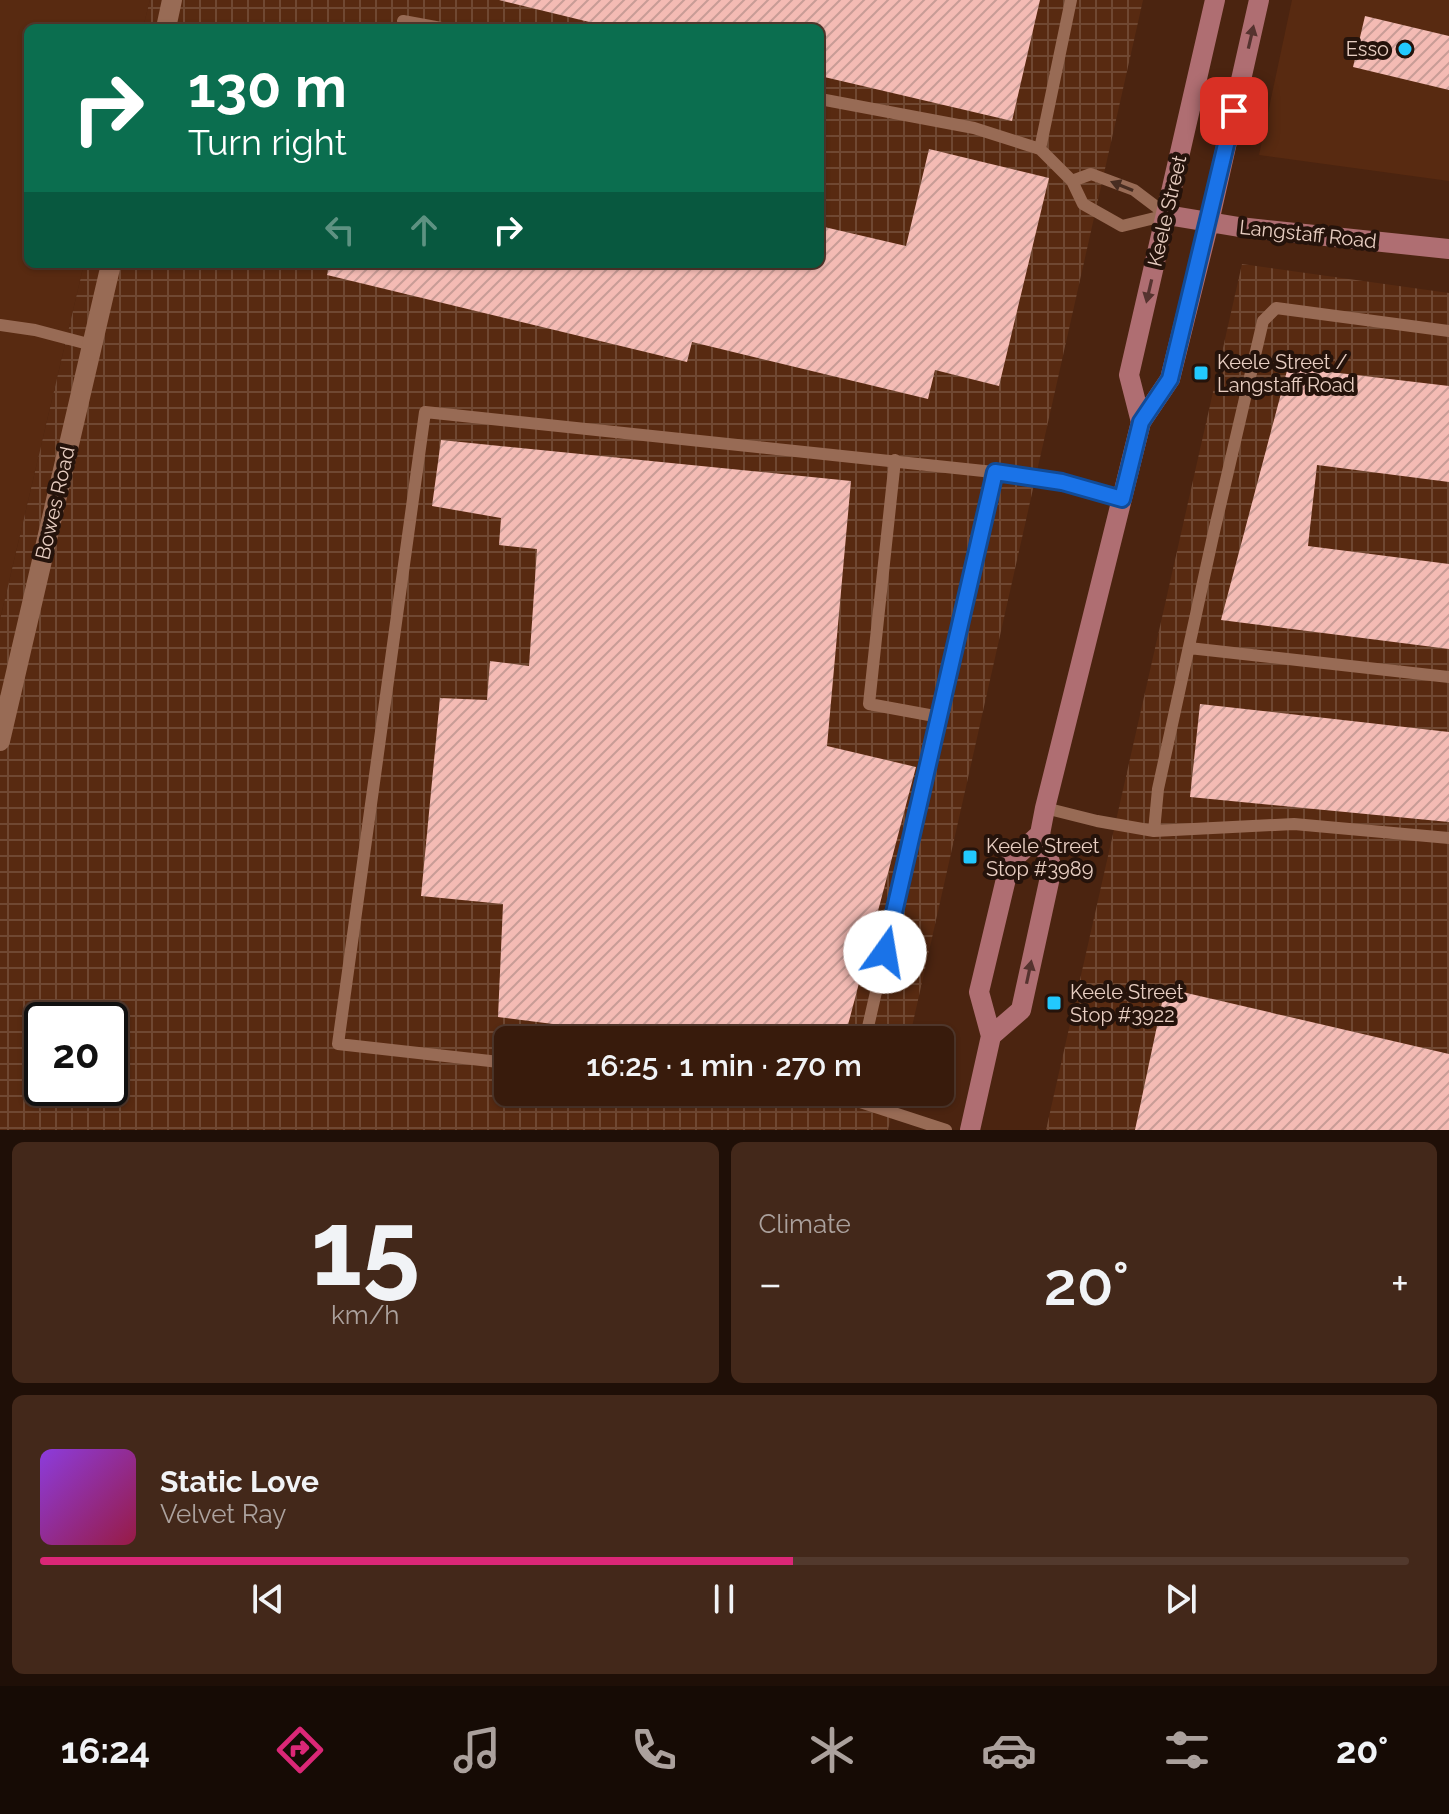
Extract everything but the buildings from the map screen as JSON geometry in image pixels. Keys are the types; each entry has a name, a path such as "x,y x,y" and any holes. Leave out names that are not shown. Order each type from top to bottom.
{"main road":[{"name":"Keele Street","path":"1141,422 1129,375 1215,0"},
{"name":"Keele Street","path":"991,1036 1021,1010 1052,868 1040,834 1045,808 1141,422 1170,379 1259,0"},
{"name":"Langstaff Road","path":"1167,215 1449,249"},
{"path":"970,1130 991,1036 979,992 1010,862 1040,834"}],"street":[{"path":"167,24 172,0"},
{"name":"Bowes Road","path":"0,741 110,268"}],"lane":[{"path":"1040,149 1071,0"},
{"path":"403,21 419,24"},
{"path":"824,100 974,128 1040,149 1072,181 1083,204 1122,226 1167,215"},
{"path":"1072,181 1091,174 1134,190 1167,215"},
{"path":"1154,831 1158,789 1263,321 1276,308 1449,331"},
{"path":"0,325 35,330 92,345"},
{"path":"494,1061 338,1044 425,412 995,472 1062,482 1122,499"},
{"path":"895,460 869,704 940,717"},
{"path":"868,1026 995,472"},
{"path":"1189,648 1449,677"},
{"path":"1045,808 1154,831 1294,824 1449,838"},
{"path":"880,1106 946,1130"}],"shaded area":[{"path":"0,0 150,0 144,24 24,24 24,268 83,268 0,620"},
{"path":"150,0 1143,0 912,1026 494,1026 494,1106 894,1106 888,1130 0,1130 0,620 83,268 824,268 824,24 144,24"},
{"path":"1292,0 1449,0 1449,181 1259,155"},
{"path":"1242,264 1449,293 1449,1130 1046,1130"}],"place":[{"name":"Esso","path":"1405,49"},
{"name":"Keele Street / Langstaff Road","path":"1201,373"},
{"name":"Keele Street Stop #3989","path":"970,857"},
{"name":"Keele Street Stop #3922","path":"1054,1003"}],"route":[{"path":"885,952 995,472 1062,482 1122,499 1141,422 1170,379 1234,111"}]}
